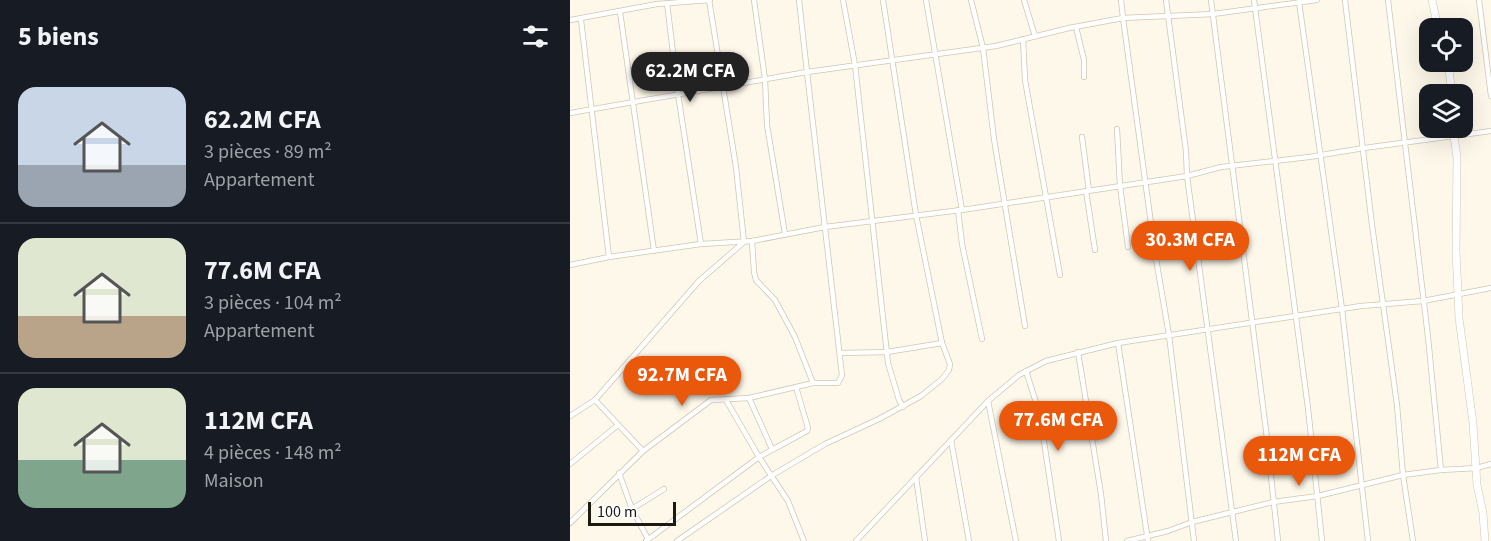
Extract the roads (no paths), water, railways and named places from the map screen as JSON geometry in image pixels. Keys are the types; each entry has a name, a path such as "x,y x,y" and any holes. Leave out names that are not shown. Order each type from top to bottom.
{"street":[{"path":"570,20 620,12 656,2 709,0 736,167 744,242"},
{"path":"754,0 765,79 767,125 785,234"},
{"path":"570,523 643,451 711,400 749,398 813,383 841,380 840,353 800,0"},
{"path":"843,0 855,65 887,352 893,383 903,407"},
{"path":"677,541 771,476 825,444 921,396 942,379 949,370 950,364 942,343 916,216 883,0"},
{"path":"926,0 960,210 962,244 982,339"},
{"path":"971,0 983,48 993,139 1025,326"},
{"path":"1024,0 1035,36"},
{"path":"1121,0 1155,253 1169,335 1194,541"},
{"path":"1166,0 1236,541"},
{"path":"1211,0 1278,541"},
{"path":"1254,0 1296,316 1322,541"},
{"path":"570,113 807,72 983,48 1124,18 1213,14 1317,0"},
{"path":"1346,0 1397,405 1403,475 1413,541"},
{"path":"1388,0 1440,470"},
{"path":"1432,0 1436,18"},
{"path":"1479,0 1491,96"},
{"path":"1299,1 1342,309 1368,541"},
{"path":"667,3 678,94 701,244"},
{"path":"620,12 654,250"},
{"path":"581,20 609,257"},
{"path":"1076,27 1084,60 1084,77"},
{"path":"1023,39 1025,80 1060,275"},
{"path":"1117,129 1120,186 1128,247"},
{"path":"1473,134 1491,131"},
{"path":"1082,137 1095,250"},
{"path":"570,265 654,250 752,241 825,227 960,210 1187,176 1231,165 1275,162 1445,138"},
{"path":"1453,138 1457,158 1456,250 1459,318 1485,541"},
{"path":"752,241 753,272 756,280 775,300 795,338 813,383"},
{"path":"570,416 595,400 699,281 744,242"},
{"path":"856,541 987,401 1019,375 1046,361 1118,343 1342,309 1423,301 1491,288"},
{"path":"840,353 887,352 942,343"},
{"path":"1118,343 1148,541"},
{"path":"1078,352 1101,494 1106,541"},
{"path":"1026,371 1040,415 1059,541"},
{"path":"649,539 759,457 805,432 808,428 796,387"},
{"path":"749,398 772,449"},
{"path":"595,400 643,451"},
{"path":"726,400 788,501 804,541"},
{"path":"987,401 1016,541"},
{"path":"570,464 618,425"},
{"path":"951,440 969,541"},
{"path":"1127,541 1273,502 1318,496 1403,475 1477,468 1491,464"},
{"path":"619,473 632,508 649,539 658,541"},
{"path":"916,477 925,541"},
{"path":"632,508 664,489"}]}
